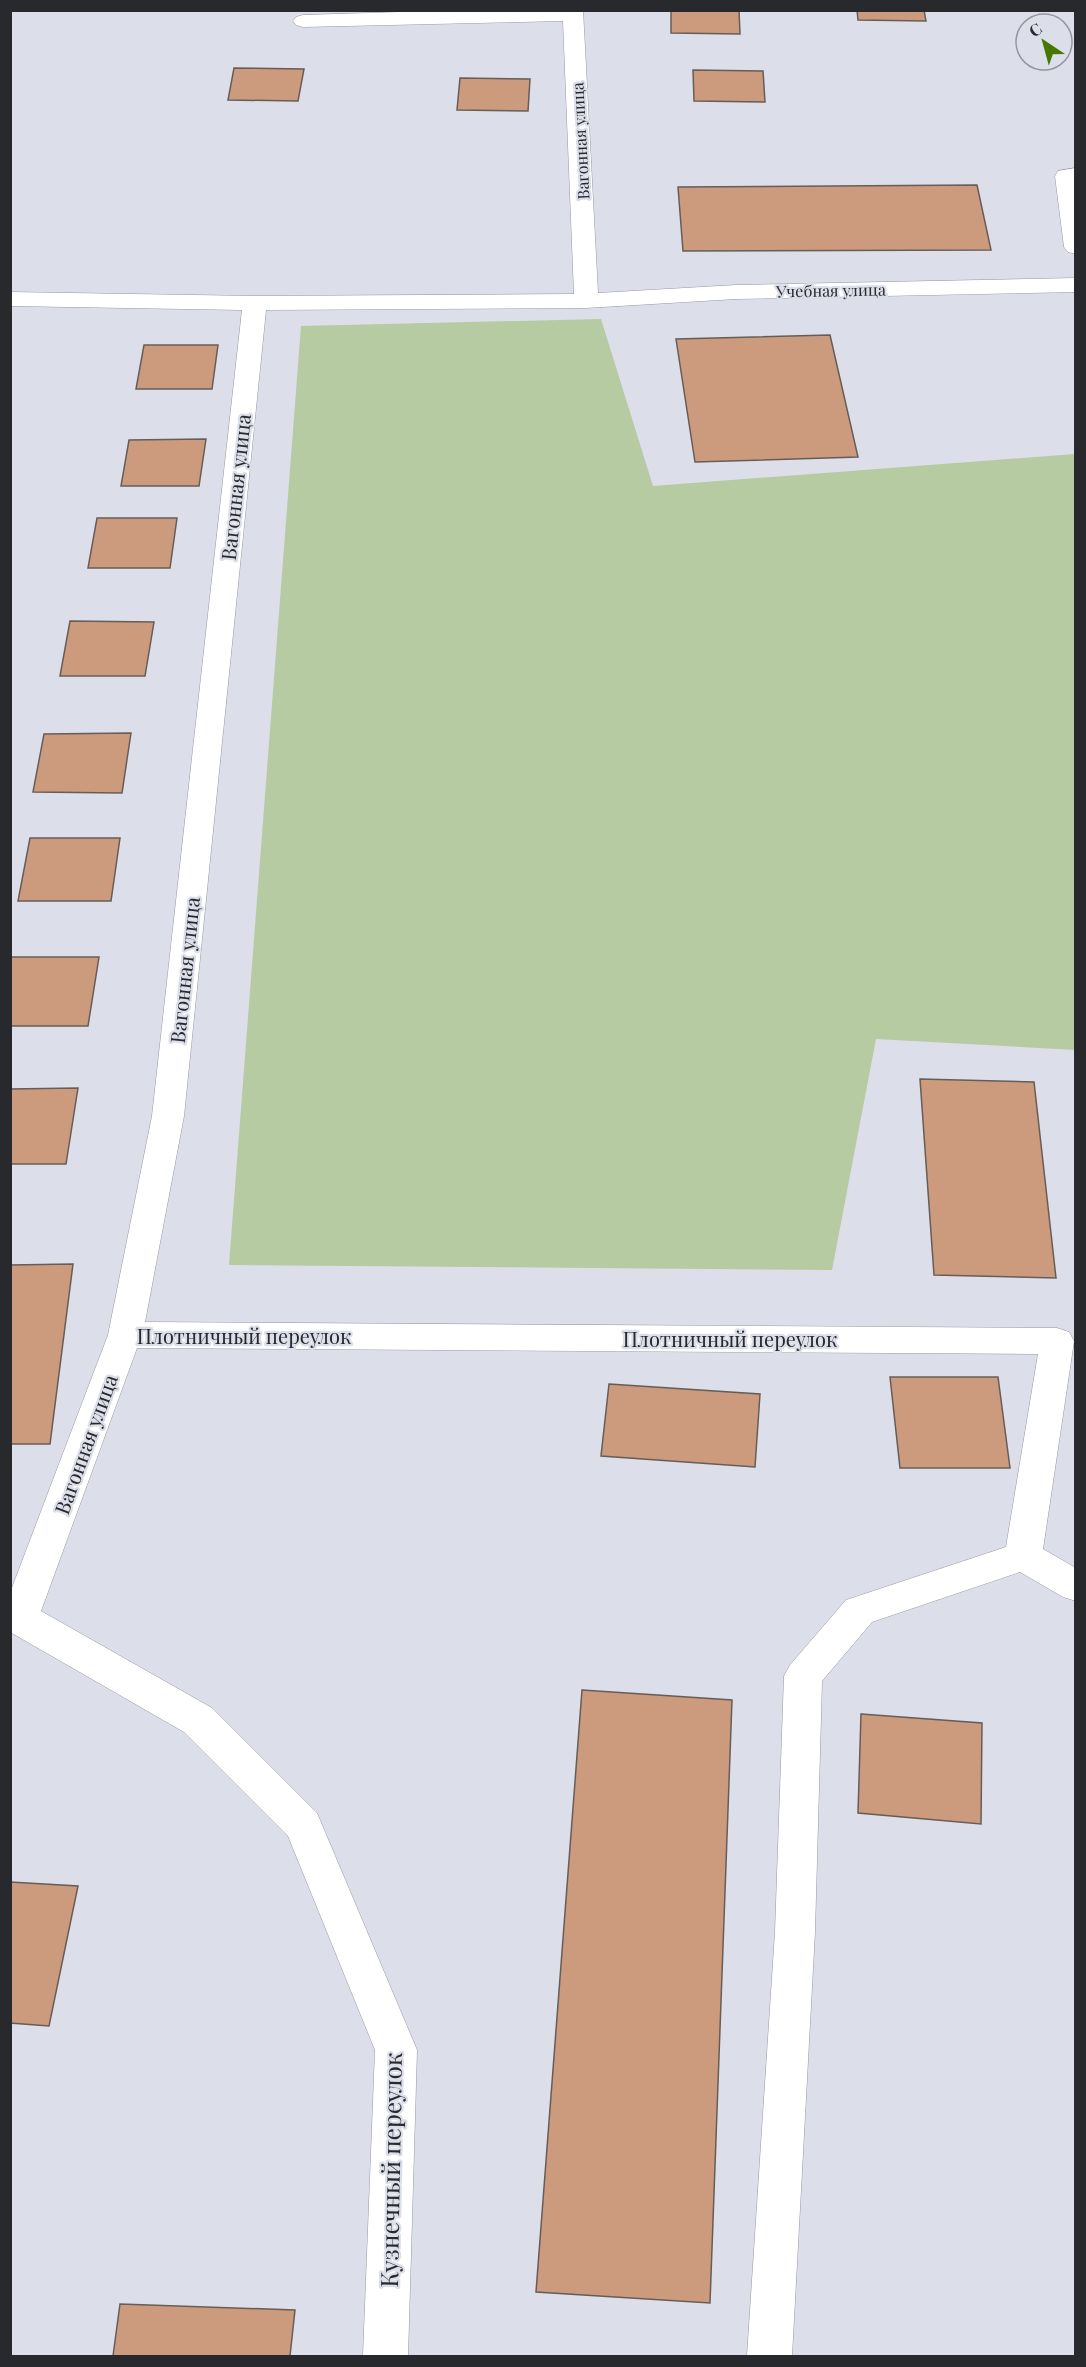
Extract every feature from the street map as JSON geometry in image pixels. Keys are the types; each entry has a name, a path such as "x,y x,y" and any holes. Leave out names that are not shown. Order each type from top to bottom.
{"street":[{"path":"303,21 574,12"},
{"name":"Вагонная улица","path":"574,12 586,300"},
{"path":"1076,175 1066,176 1076,247"},
{"name":"Учебная улица","path":"586,300 736,292 1076,285"},
{"path":"10,300 255,303 586,300"},
{"name":"Вагонная улица","path":"15,1616 125,1335 168,1116 255,303"},
{"name":"Плотничный переулок","path":"125,1335 1066,1332 1023,1556"},
{"path":"770,2356 795,1932 803,1676 859,1611 1023,1556 1076,1586"},
{"name":"Кузнечный переулок","path":"15,1616 198,1720 303,1825 396,2049 386,2356"}],"green space":[{"path":"601,319 653,486 1075,454 1075,1050 876,1039 832,1270 229,1265 301,326"}],"building":[{"path":"671,10 739,10 740,34 671,33"},
{"path":"857,10 924,10 926,21 858,20"},
{"path":"234,68 304,69 298,101 228,100"},
{"path":"693,70 763,71 765,102 694,101"},
{"path":"460,78 530,79 528,111 457,110"},
{"path":"977,185 991,250 683,251 678,187"},
{"path":"830,335 858,457 695,462 676,339"},
{"path":"144,345 218,345 212,389 136,389"},
{"path":"206,439 199,486 121,486 129,440"},
{"path":"97,518 177,518 170,568 88,568"},
{"path":"70,621 154,622 145,676 60,676"},
{"path":"131,733 122,793 33,792 44,734"},
{"path":"30,838 120,838 111,901 18,901"},
{"path":"10,957 99,957 88,1026 10,1026"},
{"path":"920,1079 1034,1082 1056,1278 934,1275"},
{"path":"78,1088 66,1164 10,1164 10,1089"},
{"path":"73,1264 50,1444 10,1444 10,1265"},
{"path":"890,1377 998,1377 1010,1468 900,1468"},
{"path":"609,1384 760,1394 755,1467 601,1456"},
{"path":"582,1690 732,1700 710,2303 536,2292"},
{"path":"861,1714 982,1723 981,1824 858,1813"},
{"path":"10,1882 78,1886 49,2026 10,2023"},
{"path":"120,2304 295,2310 290,2356 113,2356"}]}
